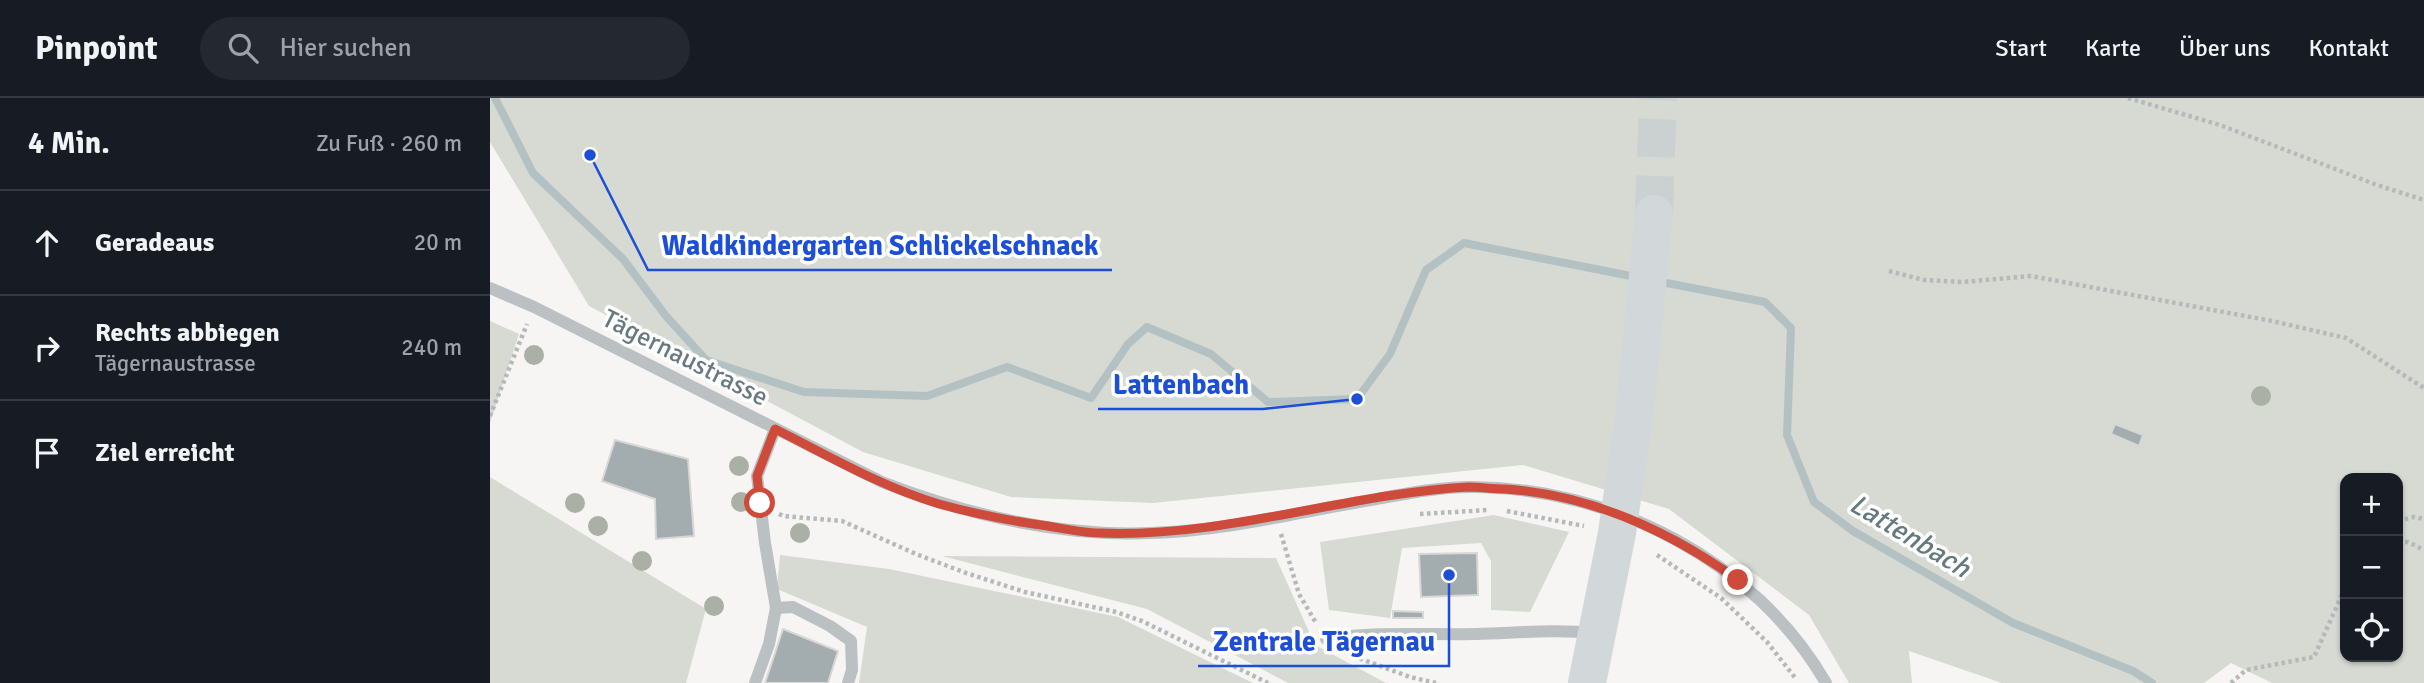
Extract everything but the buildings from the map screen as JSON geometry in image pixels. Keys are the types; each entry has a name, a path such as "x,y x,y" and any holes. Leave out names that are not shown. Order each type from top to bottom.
{"highway":[{"path":"1587,683 1630,444 1654,214"}],"street":[{"name":"Tägernaustrasse","path":"490,288 534,307 882,482 937,503 998,519 1098,533 1152,533 1204,529 1411,493 1470,487 1532,491 1588,503 1667,535 1738,580 1784,625 1826,683"},
{"path":"755,683 769,644 776,608 757,476 775,429"},
{"path":"776,608 793,607 851,640 852,670 848,683"},
{"path":"1326,639 1356,634 1511,634 1570,631 1597,633"}],"path":[{"path":"2128,98 2220,125 2377,185 2424,200"},
{"path":"1889,271 1924,280 1963,282 2031,276 2272,321 2346,338 2424,388"},
{"path":"490,416 534,307"},
{"path":"514,319 539,331"},
{"path":"760,503 783,516 842,520 916,554 1025,592 1116,612 1142,621 1268,683"},
{"path":"1413,514 1499,510 1585,526"},
{"path":"2403,520 2414,517 2424,519"},
{"path":"1269,538 1295,534"},
{"path":"2403,542 2424,550"},
{"path":"1657,555 1721,598 1768,642 1799,683"},
{"path":"2231,683 2246,670 2314,657 2340,599"}],"shaded area":[{"path":"490,98 2424,98 2424,683 2272,683 2231,663 2204,683 2002,683 1909,651 1912,683 1849,683 1809,615 1669,509 1523,465 1153,503 1011,497 863,452 589,306 490,142"},
{"path":"490,321 519,334 490,423"},
{"path":"490,477 706,609 686,683 490,683"},
{"path":"1494,515 1569,532 1530,612 1491,610 1491,561 1481,543 1402,548 1390,618 1329,610 1320,542"},
{"path":"780,555 889,569 1118,617 1253,683 859,683 867,627 777,589"},
{"path":"942,556 1276,558 1315,645 1386,683 1288,683 1147,609"}],"waterway":[{"name":"Lattenbach","path":"495,98 533,173 623,259 666,316 706,360 804,392 927,396 1007,367 1091,398 1128,344 1147,327 1211,354 1268,402 1357,399 1390,354 1426,270 1464,243 1636,277"},
{"name":"Lattenbach","path":"1656,281 1765,302 1791,328 1787,435 1814,502 1853,531 2013,623 2133,671 2152,683"}],"tunnel":[{"path":"1654,214 1658,98"}],"place":[{"name":"Waldkindergarten Schlickelschnack","path":"590,155"},
{"name":"Lattenbach","path":"1357,399"},
{"name":"Zentrale Tägernau","path":"1449,575"}],"route":[{"path":"760,503 757,476 775,429 882,482 937,503 998,519 1098,533 1204,529 1411,493 1470,487 1532,491 1588,503 1627,517 1667,535 1738,580"}]}
